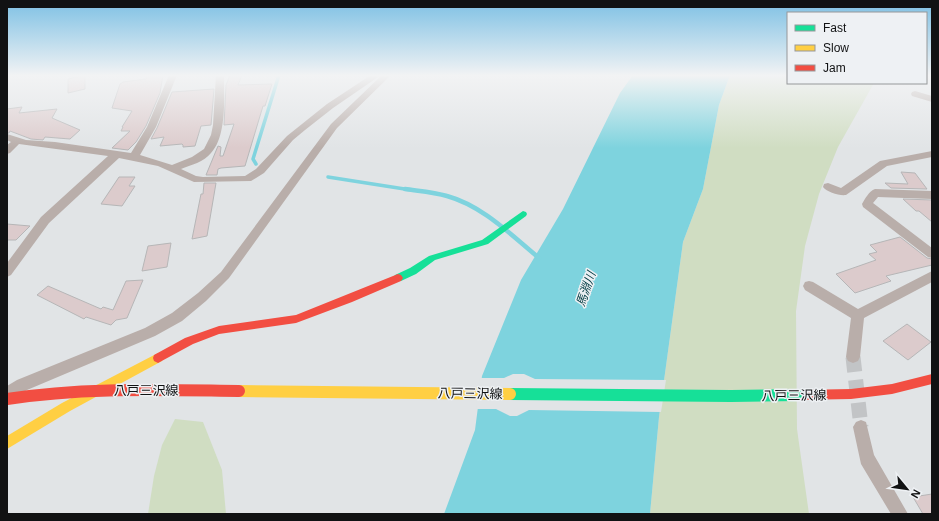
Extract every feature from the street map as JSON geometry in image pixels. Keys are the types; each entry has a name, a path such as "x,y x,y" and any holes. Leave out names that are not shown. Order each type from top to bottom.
{"main road":[{"path":"7,443 66,407 190,341 219,330 296,319 349,299 413,271 432,258 485,242 523,214"},
{"name":"八戸三沢線","path":"7,399 35,394 112,390 715,396 851,394 892,389 932,379"}],"street":[{"path":"134,157 144,144 163,99"},
{"path":"172,168 198,157 207,151 212,143 220,107 220,99"},
{"path":"7,137 25,143 55,144 134,157 161,164 194,178 203,180 247,179 260,171 290,138 340,99"},
{"path":"7,394 22,385 150,332 177,317 202,297 225,275 334,126 362,99"},
{"path":"7,151 17,141"},
{"path":"7,272 45,220 102,166 117,154"},
{"path":"828,187 842,192 884,163 932,154"},
{"path":"932,195 875,193 867,204 932,254"},
{"path":"858,315 932,276"},
{"path":"809,286 858,315"},
{"path":"853,358 858,315"},
{"path":"861,427 867,458 900,514"}],"green space":[{"path":"721,99 865,99 838,147 819,194 805,246 796,311 797,429 809,514 650,514 659,417 683,242 703,189"},
{"path":"175,419 203,422 222,470 226,514 148,514 154,476 162,445"}],"water":[{"name":"馬淵川","path":"617,99 721,99 703,189 683,242 659,417 650,514 444,514 475,430 482,376 521,280 563,209"}],"pier":[{"path":"513,374 524,374 535,379 666,380 661,412 529,410 517,416 510,416 496,409 476,409 480,378 504,378"}],"building":[{"path":"115,99 157,99 146,126 136,142 128,150 112,148 130,131 121,131 132,111 112,108"},
{"path":"169,99 213,99 211,125 201,126 195,146 183,147 182,144 160,146 164,137 151,139"},
{"path":"225,99 267,99 265,106 263,106 245,166 221,168 218,169 217,175 206,175 218,146 221,147 220,156 223,156 234,124 224,125"},
{"path":"22,107 19,113 57,109 52,118 80,130 70,139 45,137 43,140 31,139 10,131 7,133 7,109"},
{"path":"901,172 915,173 927,189 891,188 885,183 908,184"},
{"path":"119,177 135,177 129,186 135,186 122,206 101,204"},
{"path":"204,183 216,183 207,236 192,239 201,194 203,194"},
{"path":"903,199 932,200 932,222 919,211 916,211"},
{"path":"7,224 30,226 16,240 7,240"},
{"path":"900,237 927,258 932,259 932,265 886,276 891,281 855,293 836,274 876,260 869,254 877,252 870,245"},
{"path":"171,243 167,267 142,271 148,246"},
{"path":"143,280 127,318 116,320 111,325 86,317 84,319 37,295 48,286 101,309 103,307 113,310 126,281"},
{"path":"907,324 931,342 908,360 883,341"},
{"path":"932,494 932,514 923,514 913,497"}],"waterway":[{"path":"256,164 253,159 271,99"},
{"path":"328,177 411,190"},
{"path":"405,189 442,195 473,207 496,222 539,258"}],"tunnel":[{"path":"853,357 861,427"}],"traffic: fast":[{"path":"398,278 413,271 432,258 485,242 523,214"},
{"path":"510,394 731,396 798,395"}],"traffic: slow":[{"path":"7,443 66,407 158,358"},
{"path":"239,391 510,394"}],"traffic: jam":[{"path":"158,358 189,341 219,330 296,319 349,299 398,278"},
{"path":"798,395 851,394 892,389 932,379"},
{"path":"7,399 94,390 152,389 239,391"}]}
